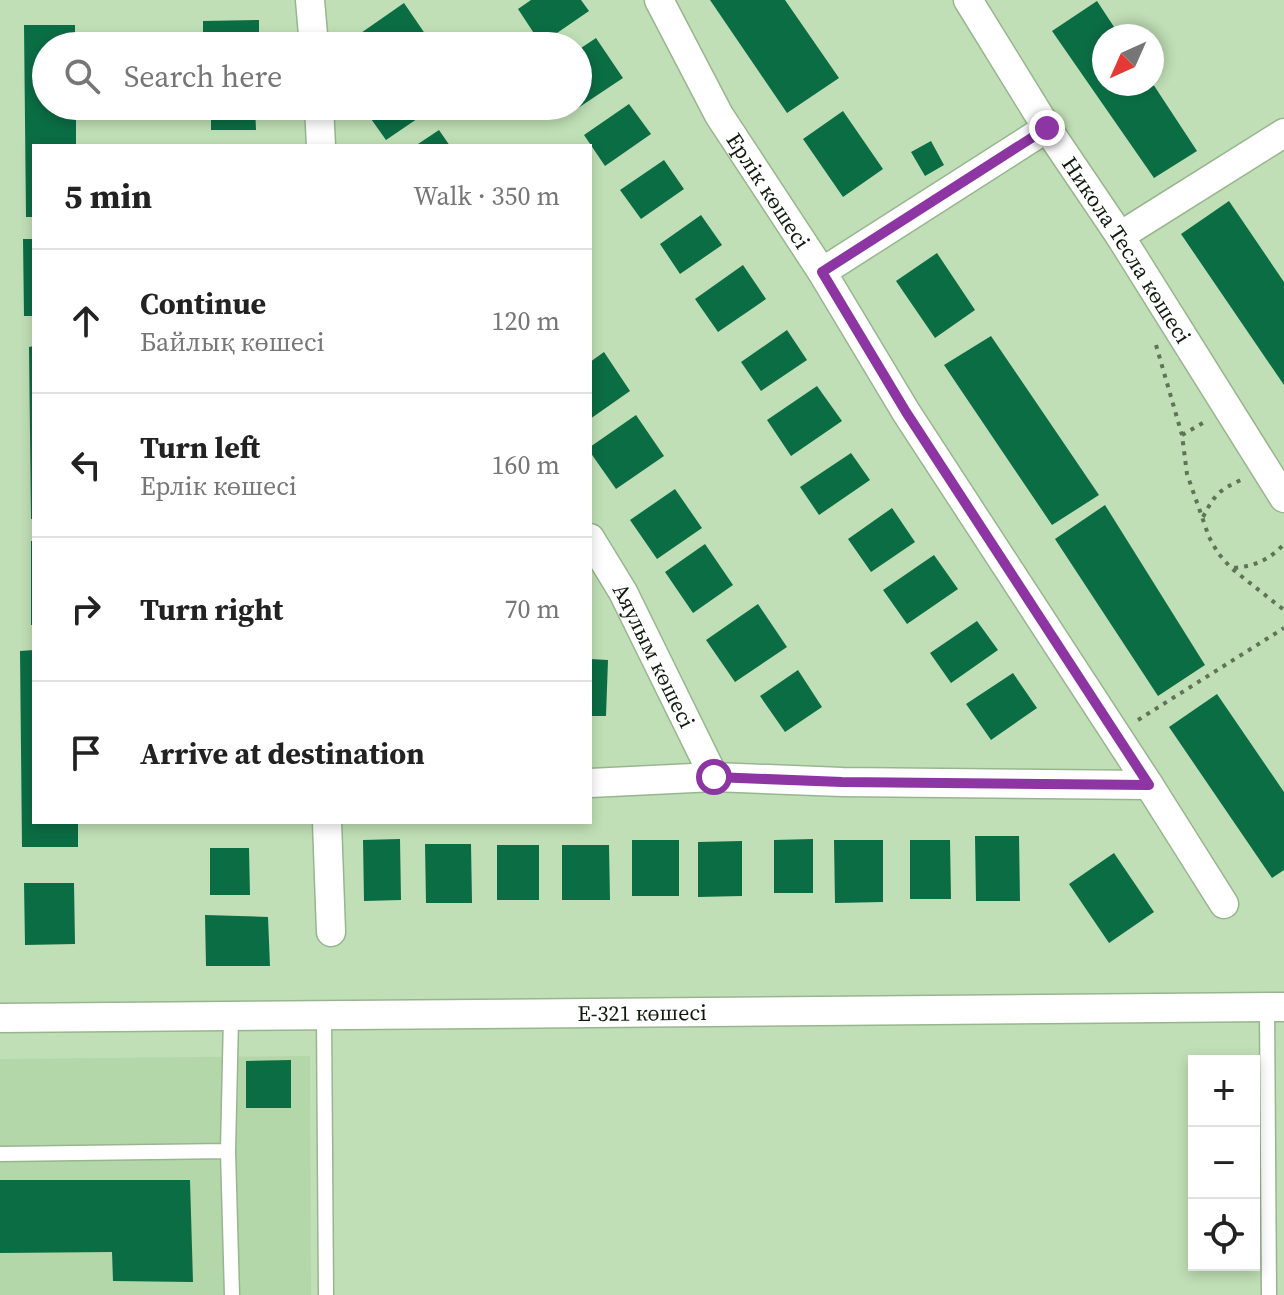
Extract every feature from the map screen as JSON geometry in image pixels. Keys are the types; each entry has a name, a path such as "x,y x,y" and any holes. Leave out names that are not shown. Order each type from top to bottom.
{"street":[{"path":"310,0 313,32"},
{"name":"Ерлік көшесі","path":"659,0 719,115 822,272 906,412 1224,904"},
{"name":"Никола Тесла көшесі","path":"968,0 1284,498"},
{"path":"321,120 324,142"},
{"path":"822,272 1047,128"},
{"path":"1120,236 1284,133"},
{"name":"Аяулым көшесі","path":"592,541 623,592 714,777"},
{"path":"592,783 714,777 842,782 1149,785"},
{"path":"327,824 331,932"},
{"name":"Е-321 көшесі","path":"0,1018 1276,1007"}],"lane":[{"path":"1269,1295 1276,1007"},
{"path":"324,1016 326,1295"},
{"path":"231,1017 228,1151 232,1295"},
{"path":"0,1154 228,1151"}],"path":[{"path":"1154,338 1182,435 1187,474 1209,537 1231,568 1284,610"},
{"path":"1203,517 1213,497 1225,487 1267,471"},
{"path":"1231,568 1252,567 1266,560 1284,544"},
{"path":"1116,734 1284,628"}],"shaded area":[{"path":"310,1056 311,1295 0,1295 0,1059"}],"building":[{"path":"531,0 581,0 589,11 558,32 533,32 518,9"},
{"path":"710,0 785,0 839,78 787,113"},
{"path":"1097,1 1112,24 1092,24 1092,89 1052,31"},
{"path":"404,3 424,32 362,32"},
{"path":"259,20 259,32 203,32 203,21"},
{"path":"24,25 75,25 75,32 32,32 32,120 76,120 76,144 32,144 32,217 26,217"},
{"path":"596,38 623,78 592,99 592,41"},
{"path":"1097,96 1161,96 1197,151 1154,178"},
{"path":"629,104 651,134 605,166 584,135"},
{"path":"843,111 883,169 843,197 803,139"},
{"path":"211,120 256,120 256,130 211,130"},
{"path":"372,120 415,120 386,140"},
{"path":"439,130 449,144 418,144"},
{"path":"931,141 944,165 925,176 911,152"},
{"path":"664,160 684,189 641,219 620,190"},
{"path":"1229,201 1284,282 1284,385 1181,234"},
{"path":"701,215 722,245 680,274 660,244"},
{"path":"23,239 32,239 32,316 24,316"},
{"path":"937,253 975,310 935,338 896,281"},
{"path":"743,265 766,299 718,332 695,299"},
{"path":"787,330 807,360 761,391 741,362"},
{"path":"991,336 1099,495 1052,525 944,365"},
{"path":"32,346 32,519 31,519 29,347"},
{"path":"604,352 630,391 592,418 592,361"},
{"path":"817,386 842,421 791,456 767,420"},
{"path":"636,415 664,456 616,489 592,455 592,446"},
{"path":"851,453 870,480 819,515 800,487"},
{"path":"675,489 702,528 657,559 630,520"},
{"path":"1105,505 1205,665 1158,696 1055,539"},
{"path":"892,508 915,542 871,572 848,539"},
{"path":"31,541 32,541 32,625"},
{"path":"705,544 733,585 693,613 665,572"},
{"path":"934,555 958,589 907,624 883,590"},
{"path":"758,604 787,647 735,682 706,640"},
{"path":"977,621 998,650 951,683 930,653"},
{"path":"32,650 32,824 78,824 78,847 22,847 20,651"},
{"path":"592,659 608,660 606,716 592,716"},
{"path":"798,670 822,707 785,732 760,696"},
{"path":"1013,673 1037,708 991,740 966,704"},
{"path":"1217,694 1284,792 1284,870 1272,878 1169,727"},
{"path":"975,836 1019,836 1020,901 976,901"},
{"path":"400,839 401,900 364,901 363,840"},
{"path":"813,839 813,893 774,893 774,840"},
{"path":"632,840 679,840 679,896 632,896"},
{"path":"834,840 883,840 883,902 835,903"},
{"path":"910,840 950,840 951,899 910,899"},
{"path":"742,841 742,896 698,897 698,842"},
{"path":"425,844 471,844 472,903 426,903"},
{"path":"497,845 539,845 539,900 497,900"},
{"path":"562,845 609,845 610,900 562,900"},
{"path":"210,848 249,848 250,895 210,895"},
{"path":"1114,853 1154,912 1109,943 1069,884"},
{"path":"24,883 74,883 75,944 25,945"},
{"path":"205,915 268,917 270,966 206,966"},
{"path":"291,1060 291,1108 246,1108 246,1061"},
{"path":"0,1180 190,1180 193,1282 113,1281 112,1252 0,1253"}],"route":[{"path":"714,777 842,782 1149,785 906,412 822,272 1047,128"}]}
